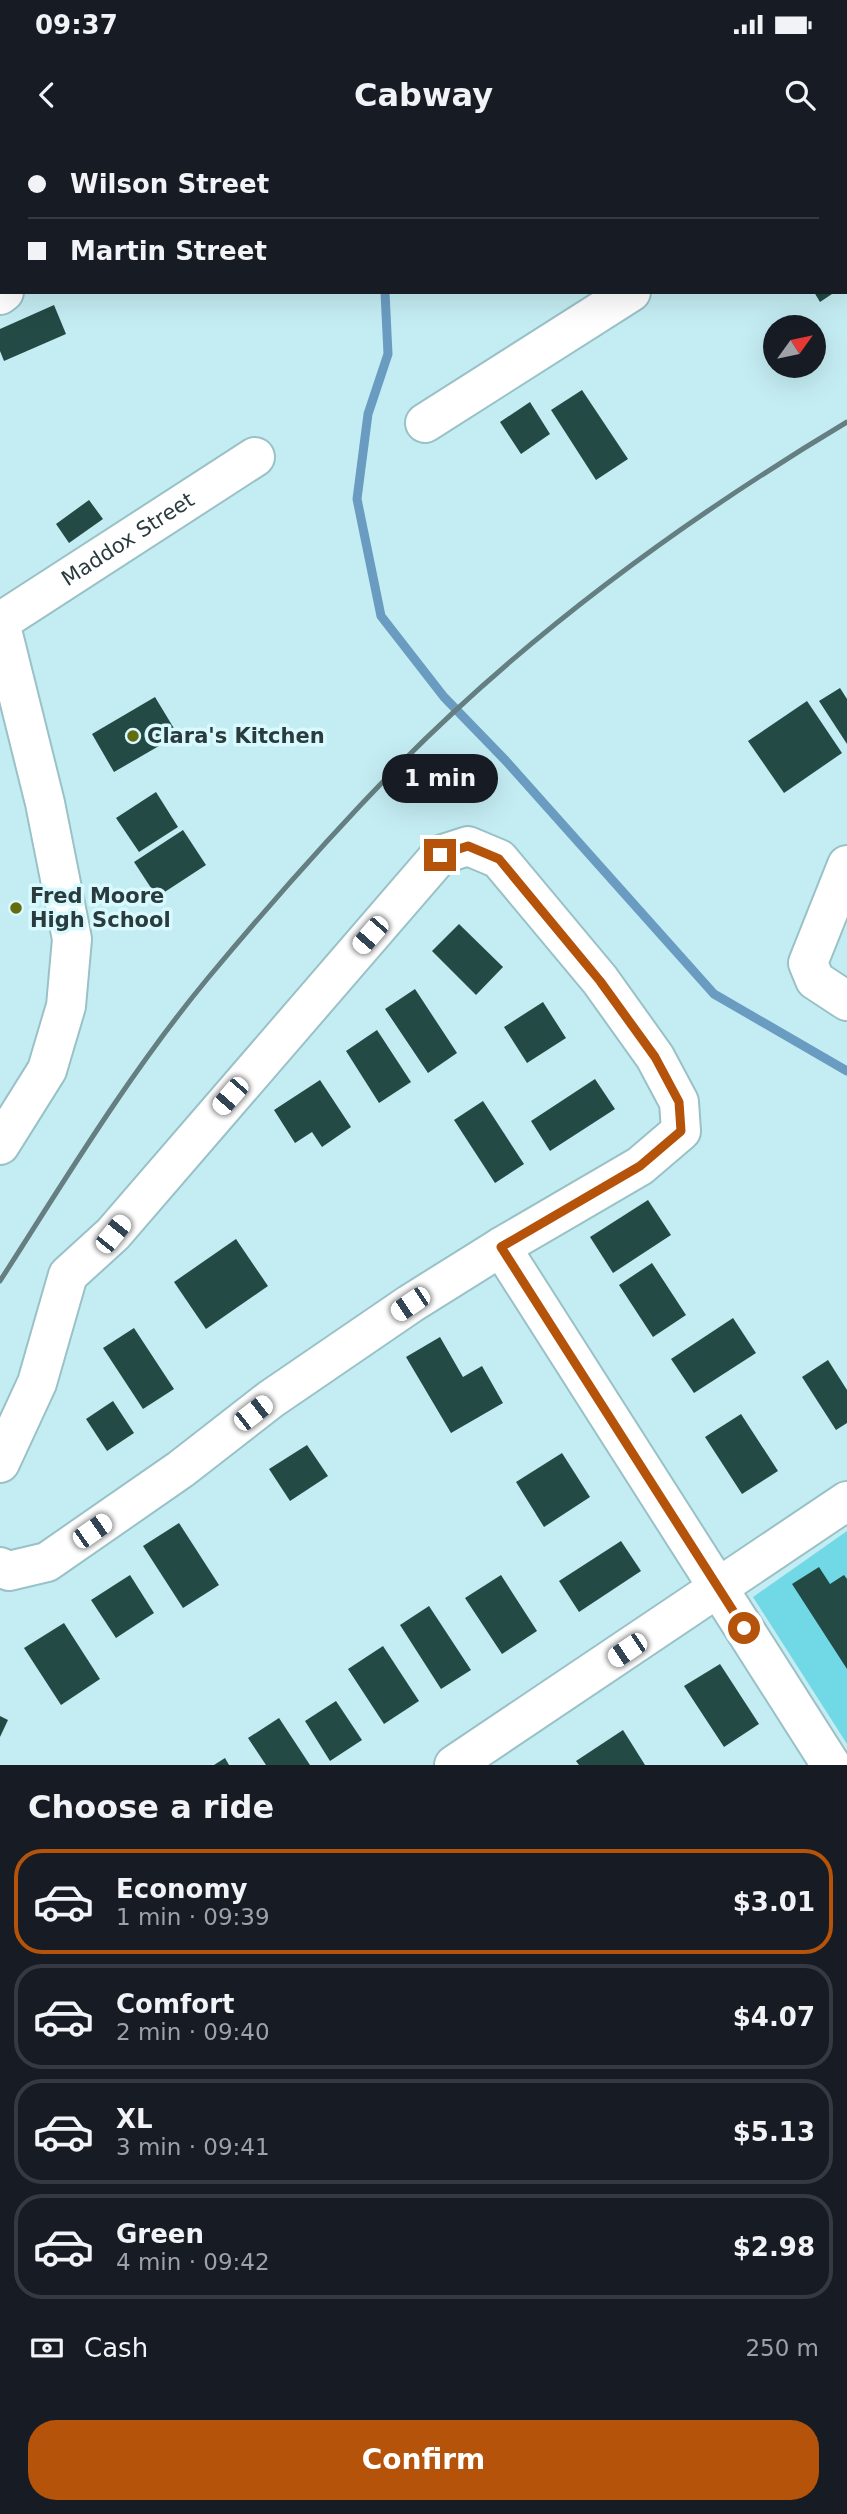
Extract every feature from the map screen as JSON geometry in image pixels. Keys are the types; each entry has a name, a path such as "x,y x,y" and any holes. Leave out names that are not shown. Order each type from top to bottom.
{"street":[{"path":"425,423 628,294"},
{"name":"Maddox Street","path":"0,622 255,457"},
{"path":"0,622 45,803 72,939 66,1006 47,1070 0,1145"},
{"path":"0,1463 37,1383 68,1275 113,1234 440,855 468,846 499,859 600,981 655,1057 679,1102 681,1131 640,1166 410,1304 271,1399 181,1469 47,1562 9,1570 0,1567"},
{"path":"847,865 808,963 815,980 847,1001"},
{"path":"501,1247 831,1765"},
{"path":"454,1765 847,1501"}],"shaded area":[{"path":"847,1531 847,1744 753,1597"}],"building":[{"path":"815,294 832,294 820,302"},
{"path":"54,305 66,334 4,361 0,351 0,329"},
{"path":"582,390 628,459 596,480 551,410"},
{"path":"530,402 550,434 521,454 500,422"},
{"path":"89,500 103,519 69,543 56,524"},
{"path":"840,688 847,699 847,744 819,701"},
{"path":"155,697 178,735 114,772 92,734"},
{"path":"807,701 842,753 784,793 748,741"},
{"path":"156,792 178,827 139,852 116,818"},
{"path":"183,830 206,865 157,897 134,862"},
{"path":"459,924 503,967 476,995 432,951"},
{"path":"415,989 457,1053 428,1073 385,1009"},
{"path":"543,1002 566,1038 527,1063 504,1027"},
{"path":"377,1030 411,1082 379,1103 346,1051"},
{"path":"595,1079 615,1109 550,1151 531,1121"},
{"path":"320,1080 351,1127 322,1147 312,1132 295,1143 274,1110"},
{"path":"483,1101 524,1164 495,1183 454,1120"},
{"path":"648,1200 671,1235 613,1273 590,1237"},
{"path":"236,1239 268,1286 206,1329 174,1282"},
{"path":"652,1263 686,1315 653,1337 619,1285"},
{"path":"733,1318 756,1353 694,1393 671,1359"},
{"path":"134,1328 174,1389 143,1409 103,1348"},
{"path":"440,1337 463,1377 482,1366 503,1403 451,1433 406,1357"},
{"path":"828,1360 847,1390 847,1423 836,1430 802,1377"},
{"path":"113,1401 134,1433 107,1451 86,1419"},
{"path":"741,1414 778,1471 742,1494 705,1437"},
{"path":"307,1445 328,1476 290,1501 269,1469"},
{"path":"562,1453 590,1497 544,1527 516,1482"},
{"path":"179,1523 219,1585 183,1608 143,1546"},
{"path":"621,1541 641,1571 579,1612 559,1581"},
{"path":"819,1567 830,1584 844,1575 847,1579 847,1669 792,1584"},
{"path":"130,1575 154,1613 116,1638 91,1600"},
{"path":"501,1575 537,1631 502,1654 465,1598"},
{"path":"429,1606 471,1670 441,1689 400,1625"},
{"path":"64,1623 100,1679 61,1705 24,1648"},
{"path":"383,1646 419,1701 384,1724 348,1669"},
{"path":"720,1664 759,1724 724,1747 684,1686"},
{"path":"336,1701 362,1740 330,1761 305,1721"},
{"path":"0,1716 8,1720 0,1737"},
{"path":"279,1718 310,1765 266,1765 248,1738"},
{"path":"623,1730 645,1765 579,1765 576,1761"},
{"path":"225,1758 229,1765 214,1765"}],"waterway":[{"path":"385,294 388,354 368,414 357,499 381,616 444,697 506,761 714,994 847,1071"}],"railway":[{"path":"0,1281 100,1126 179,1014 277,898 396,768 500,671 611,581 727,498 847,422"}],"place":[{"name":"Clara's Kitchen","path":"133,736"},
{"name":"Fred Moore High School","path":"16,908"}],"route":[{"path":"440,855 468,846 499,859 600,981 655,1057 679,1102 681,1131 640,1166 501,1247 744,1628"}]}
